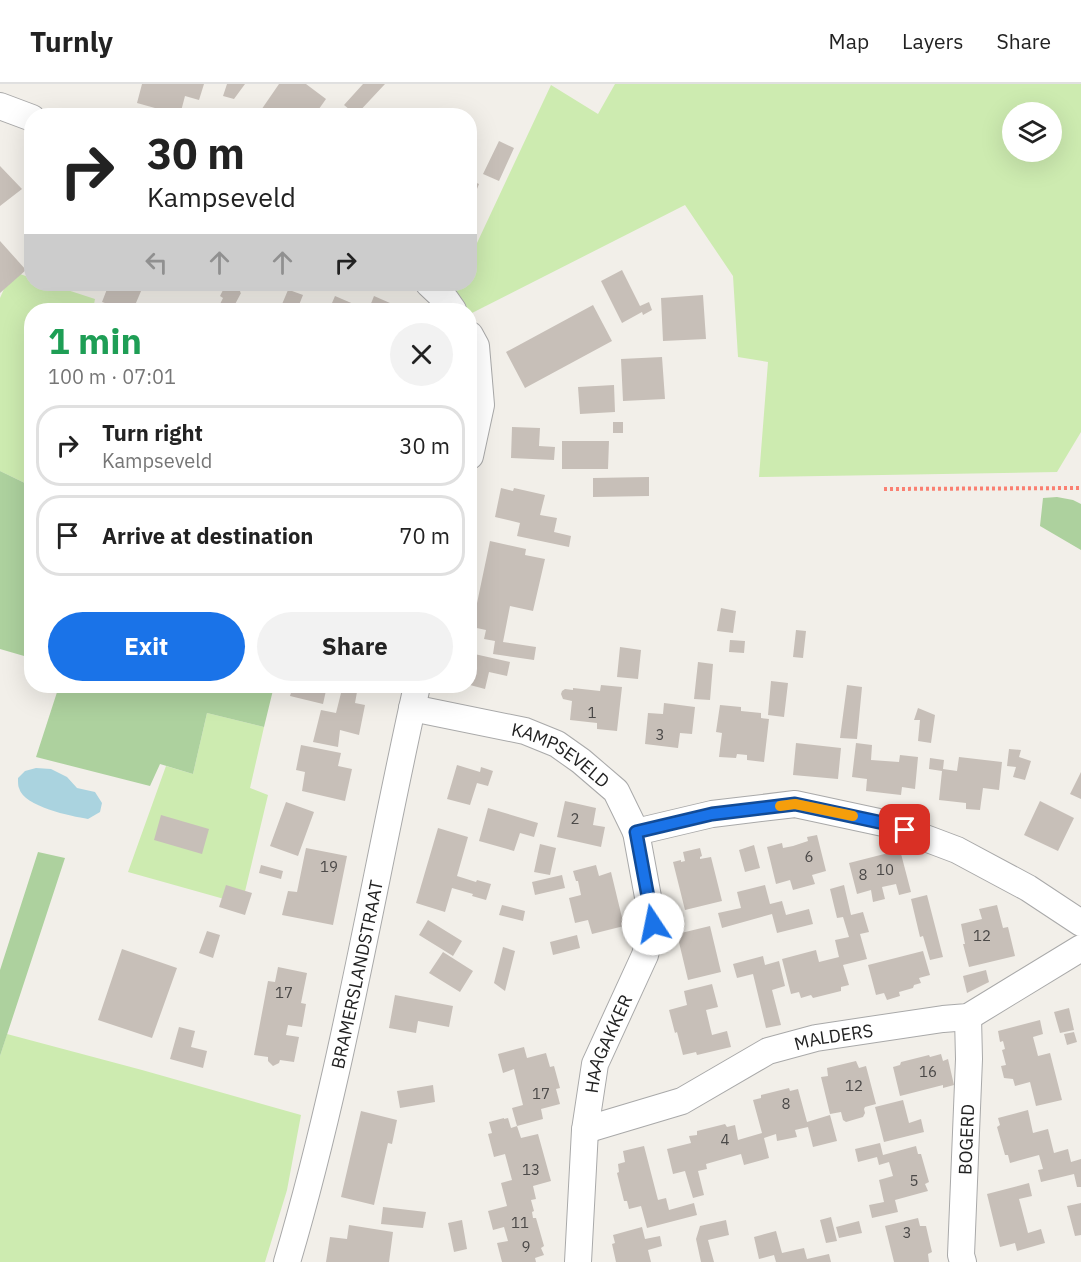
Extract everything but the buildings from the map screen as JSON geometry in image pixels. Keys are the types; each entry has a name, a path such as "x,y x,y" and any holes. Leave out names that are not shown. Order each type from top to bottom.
{"street":[{"path":"0,106 24,115"},
{"path":"436,291 448,303"},
{"path":"477,357 481,405 477,424"},
{"name":"KAMPSEVELD","path":"415,697 525,731 557,744 616,791 636,832"},
{"name":"BRAMERSLANDSTRAAT","path":"287,1262 329,1105 415,697"},
{"path":"636,832 712,814 795,804 888,824 957,850 1028,888 1081,923"},
{"name":"HAAGAKKER","path":"578,1262 585,1130 595,1064 645,954 653,924 636,832"},
{"name":"MALDERS","path":"585,1130 682,1101 768,1051 816,1038 968,1017 1081,948"},
{"name":"BOGERD","path":"963,1262 969,1059 968,1017"}],"path":[{"path":"884,489 1081,489"}],"green space":[{"path":"615,84 1081,84 1081,432 1057,472 759,477 768,362 738,357 733,276 685,205 477,310 477,303 459,303 451,291 477,291 477,243 551,85 598,114"},
{"path":"12,271 24,275 24,291 70,291 95,299 94,303 24,303 24,483 0,471 0,298"},
{"path":"0,471 24,483 24,656 0,649"},
{"path":"1057,497 1081,504 1081,550 1040,526 1043,498"},
{"path":"57,693 272,693 264,727 207,713 193,774 160,764 150,786 36,757"},
{"path":"207,713 264,727 250,788 268,795 242,904 128,872 166,766 193,774"},
{"path":"38,852 65,858 0,1056 0,970"},
{"path":"7,1034 301,1115 287,1190 265,1262 0,1262 0,1056"}],"water":[{"path":"36,768 51,769 67,777 77,788 95,792 102,803 100,812 88,819 49,810 30,800 19,788 18,778 25,771"}],"slow traffic":[{"path":"780,806 795,804 853,816"}],"route":[{"path":"653,924 636,832 712,814 795,804 888,824 905,830"}]}
